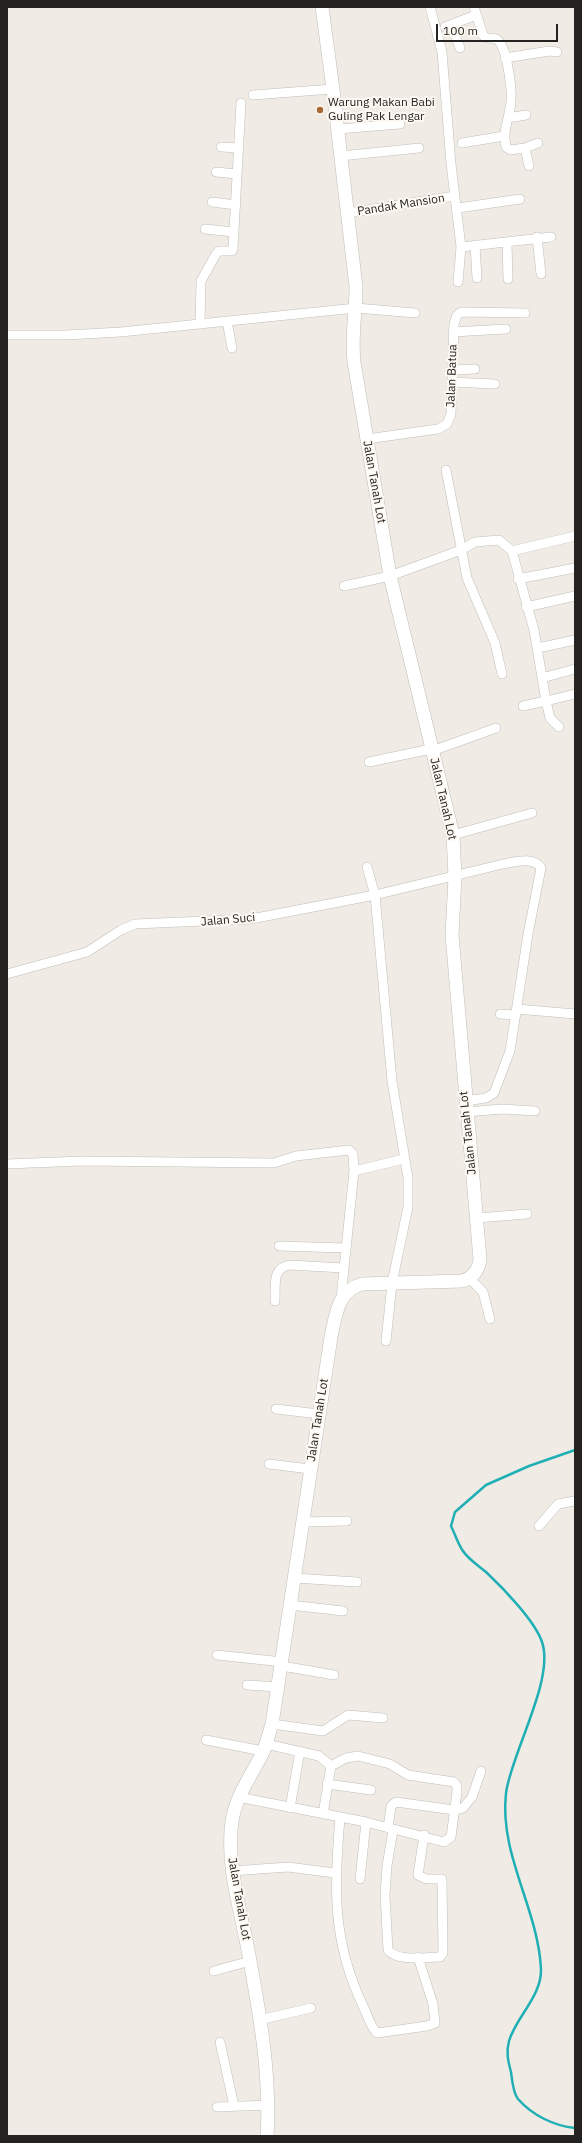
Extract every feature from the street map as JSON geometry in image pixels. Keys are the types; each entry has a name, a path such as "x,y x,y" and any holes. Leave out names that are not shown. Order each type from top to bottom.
{"main road":[{"name":"Jalan Tanah Lot","path":"322,7 356,287 356,308 352,346 390,576 453,835 455,877 452,935 477,1218 479,1264 476,1271 469,1278"},
{"path":"341,1298 354,1286 362,1284 462,1281 469,1278"},
{"name":"Jalan Tanah Lot","path":"267,2136 269,2105 259,2020 250,1961 232,1870 232,1820 238,1797 264,1748 272,1724 331,1337 341,1298"}],"street":[{"path":"430,7 442,52 455,196"},
{"path":"460,48 448,26 475,11 483,35 486,38 496,39 499,42 505,58 511,94 504,136 508,149 525,148 538,143"},
{"path":"505,58 541,52 557,52"},
{"path":"253,94 333,89"},
{"path":"200,323 201,279 219,251 233,250 241,102"},
{"path":"508,118 526,115"},
{"path":"338,129 400,124"},
{"path":"462,143 504,136"},
{"path":"221,147 239,148"},
{"path":"341,156 419,148"},
{"path":"525,148 529,166"},
{"path":"216,172 238,174"},
{"name":"Pandak Mansion","path":"348,213 455,196 458,208 461,248 458,282"},
{"path":"458,208 520,199"},
{"path":"212,202 236,205"},
{"path":"205,229 234,232"},
{"path":"461,248 475,245 506,243 537,237 551,237"},
{"path":"537,237 541,274"},
{"path":"506,243 508,279"},
{"path":"475,245 477,278"},
{"path":"7,335 66,335 122,332 356,308 415,313"},
{"name":"Jalan Batua","path":"367,440 438,429 444,426 451,414 453,332 455,319 461,312 524,313"},
{"path":"227,321 232,348"},
{"path":"453,332 506,330"},
{"path":"452,370 475,369"},
{"path":"452,382 495,384"},
{"path":"446,470 467,578 495,643 502,674"},
{"path":"512,551 575,536"},
{"path":"344,586 390,576 461,550 475,542 496,540 504,544 512,551 518,579 538,648 550,718 559,727"},
{"path":"518,579 575,568"},
{"path":"526,607 575,596"},
{"path":"538,648 575,640"},
{"path":"542,678 575,669"},
{"path":"523,706 575,694"},
{"path":"369,762 432,750 496,728"},
{"path":"453,835 532,813"},
{"name":"Jalan Suci","path":"7,974 87,952 120,930 135,924 251,919 375,895 524,860 534,862 542,868 528,934 517,1012"},
{"path":"367,867 375,895 392,1081 408,1178 408,1207 392,1283 386,1341"},
{"path":"466,1106 494,1093 510,1051 517,1012"},
{"path":"500,1014 517,1012 575,1014"},
{"path":"466,1106 535,1111"},
{"path":"7,1164 82,1161 274,1163 296,1156 349,1150 353,1154 354,1171 341,1298"},
{"path":"354,1171 404,1159"},
{"path":"477,1218 527,1214"},
{"path":"280,1246 345,1248"},
{"path":"275,1301 277,1272 281,1267 290,1265 343,1268"},
{"path":"469,1278 484,1292 490,1319"},
{"path":"276,1409 319,1414"},
{"path":"269,1464 310,1469"},
{"path":"539,1526 558,1504 575,1502"},
{"path":"302,1522 347,1521"},
{"path":"294,1578 357,1582"},
{"path":"290,1605 343,1611"},
{"path":"218,1655 282,1664 334,1675"},
{"path":"247,1685 278,1687"},
{"path":"272,1724 323,1731 348,1715 383,1718"},
{"path":"206,1740 264,1748 300,1751 319,1756 331,1766"},
{"path":"290,1808 300,1751"},
{"path":"238,1797 366,1822 390,1829 424,1835 446,1841 450,1837 457,1786 454,1782 408,1774 390,1764 358,1756 346,1758 331,1766"},
{"path":"323,1814 331,1766"},
{"path":"424,1835 418,1875 426,1879 442,1879 443,1953 440,1957 403,1957 391,1954 388,1950 385,1895 391,1806 396,1802 454,1810 464,1808 468,1804 481,1772"},
{"path":"328,1784 371,1790"},
{"path":"340,1818 335,1873 336,1896 344,1960 353,1986 377,2032 427,2026 435,2023 433,2004 418,1956"},
{"path":"360,1879 366,1822"},
{"path":"232,1870 288,1867 335,1873"},
{"path":"214,1971 250,1961"},
{"path":"259,2020 311,2008"},
{"path":"220,2042 234,2106"},
{"path":"217,2107 269,2105"}],"waterway":[{"path":"575,1450 529,1466 486,1485 455,1512 451,1526 465,1554 486,1572 518,1605 533,1624 542,1642 544,1658 543,1676 538,1696 510,1777 506,1793 505,1816 513,1860 533,1924 541,1969 540,1979 533,1997 512,2032 508,2045 508,2056 514,2090 518,2099 530,2110 544,2119 559,2125 575,2128"}],"place":[{"name":"Warung Makan Babi Guling Pak Lengar","path":"320,110"}]}
